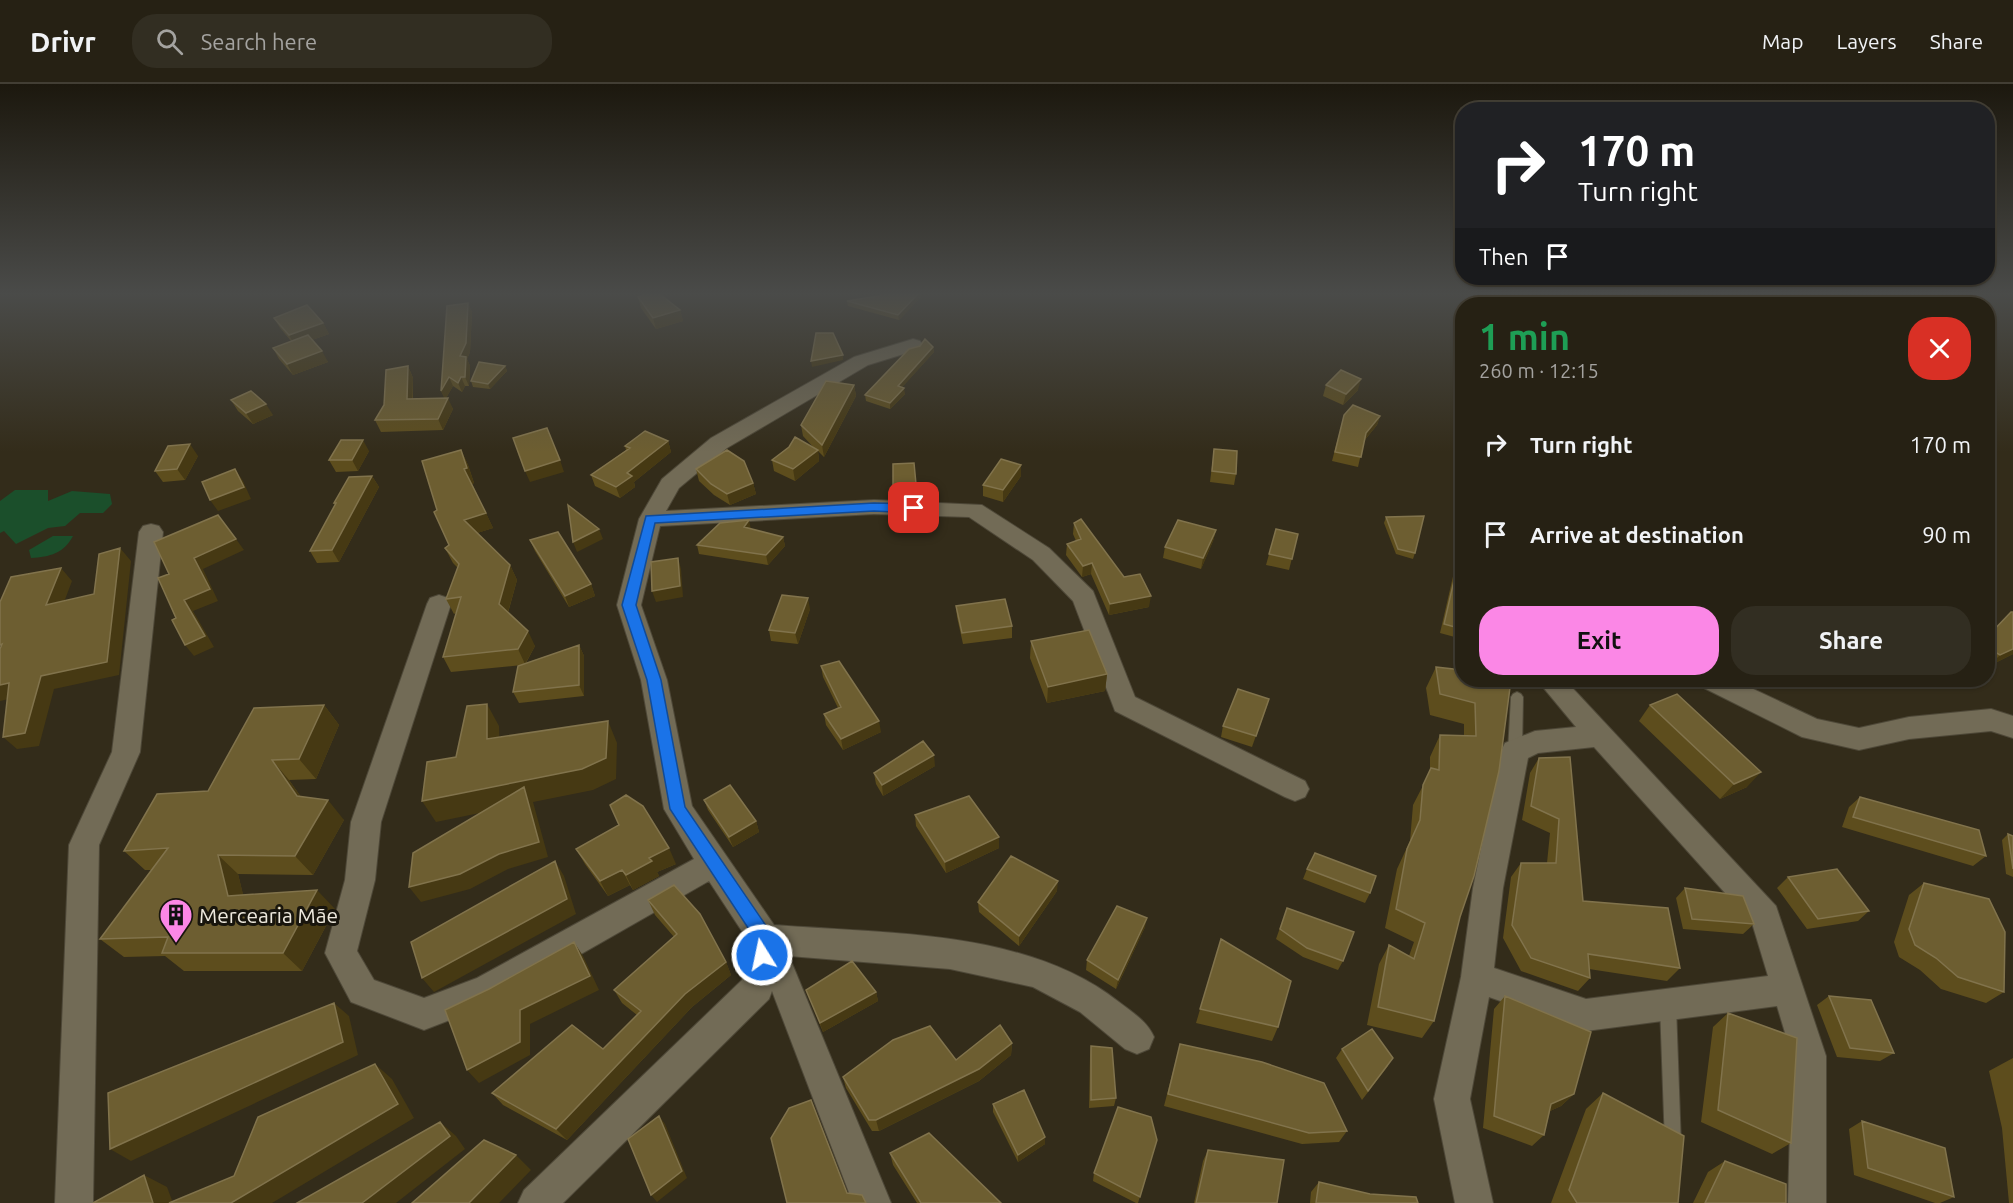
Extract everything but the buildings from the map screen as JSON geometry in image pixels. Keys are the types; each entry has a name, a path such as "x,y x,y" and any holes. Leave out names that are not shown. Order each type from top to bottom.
{"street":[{"path":"872,1203 788,990 765,939 678,809 654,680 629,605 650,519 670,484 719,443 861,361 906,347"},
{"path":"650,519 874,507 974,510 1041,554 1084,597 1124,704 1295,789"},
{"path":"74,1203 84,845 126,752 151,532"},
{"path":"439,604 366,822 360,880 341,953 363,992 424,1014 487,990 714,863"},
{"path":"1557,687 1603,735 1765,916 1809,1056 1807,1203"},
{"path":"1725,687 1812,729 1859,739 1909,728 1991,720 2013,727"},
{"path":"1474,1203 1452,1099 1477,977 1488,888 1515,751 1535,742 1603,735"},
{"path":"765,939 950,954 1038,973 1092,1001 1137,1037"},
{"path":"537,1203 757,988 765,939"},
{"path":"1477,977 1586,1015 1788,989"}],"lane":[{"path":"1515,751 1517,697"},
{"path":"1668,1005 1673,1161"}],"green space":[{"path":"15,490 48,490 48,501 72,491 110,494 112,504 103,513 80,513 65,526 48,528 16,544 4,531 0,533 0,501"},
{"path":"53,536 73,536 56,553 31,558 29,550"}],"place":[{"name":"Mercearia Mãe","path":"176,944"}],"route":[{"path":"762,955 765,939 678,809 654,680 629,605 650,519 874,507 914,508"}]}
